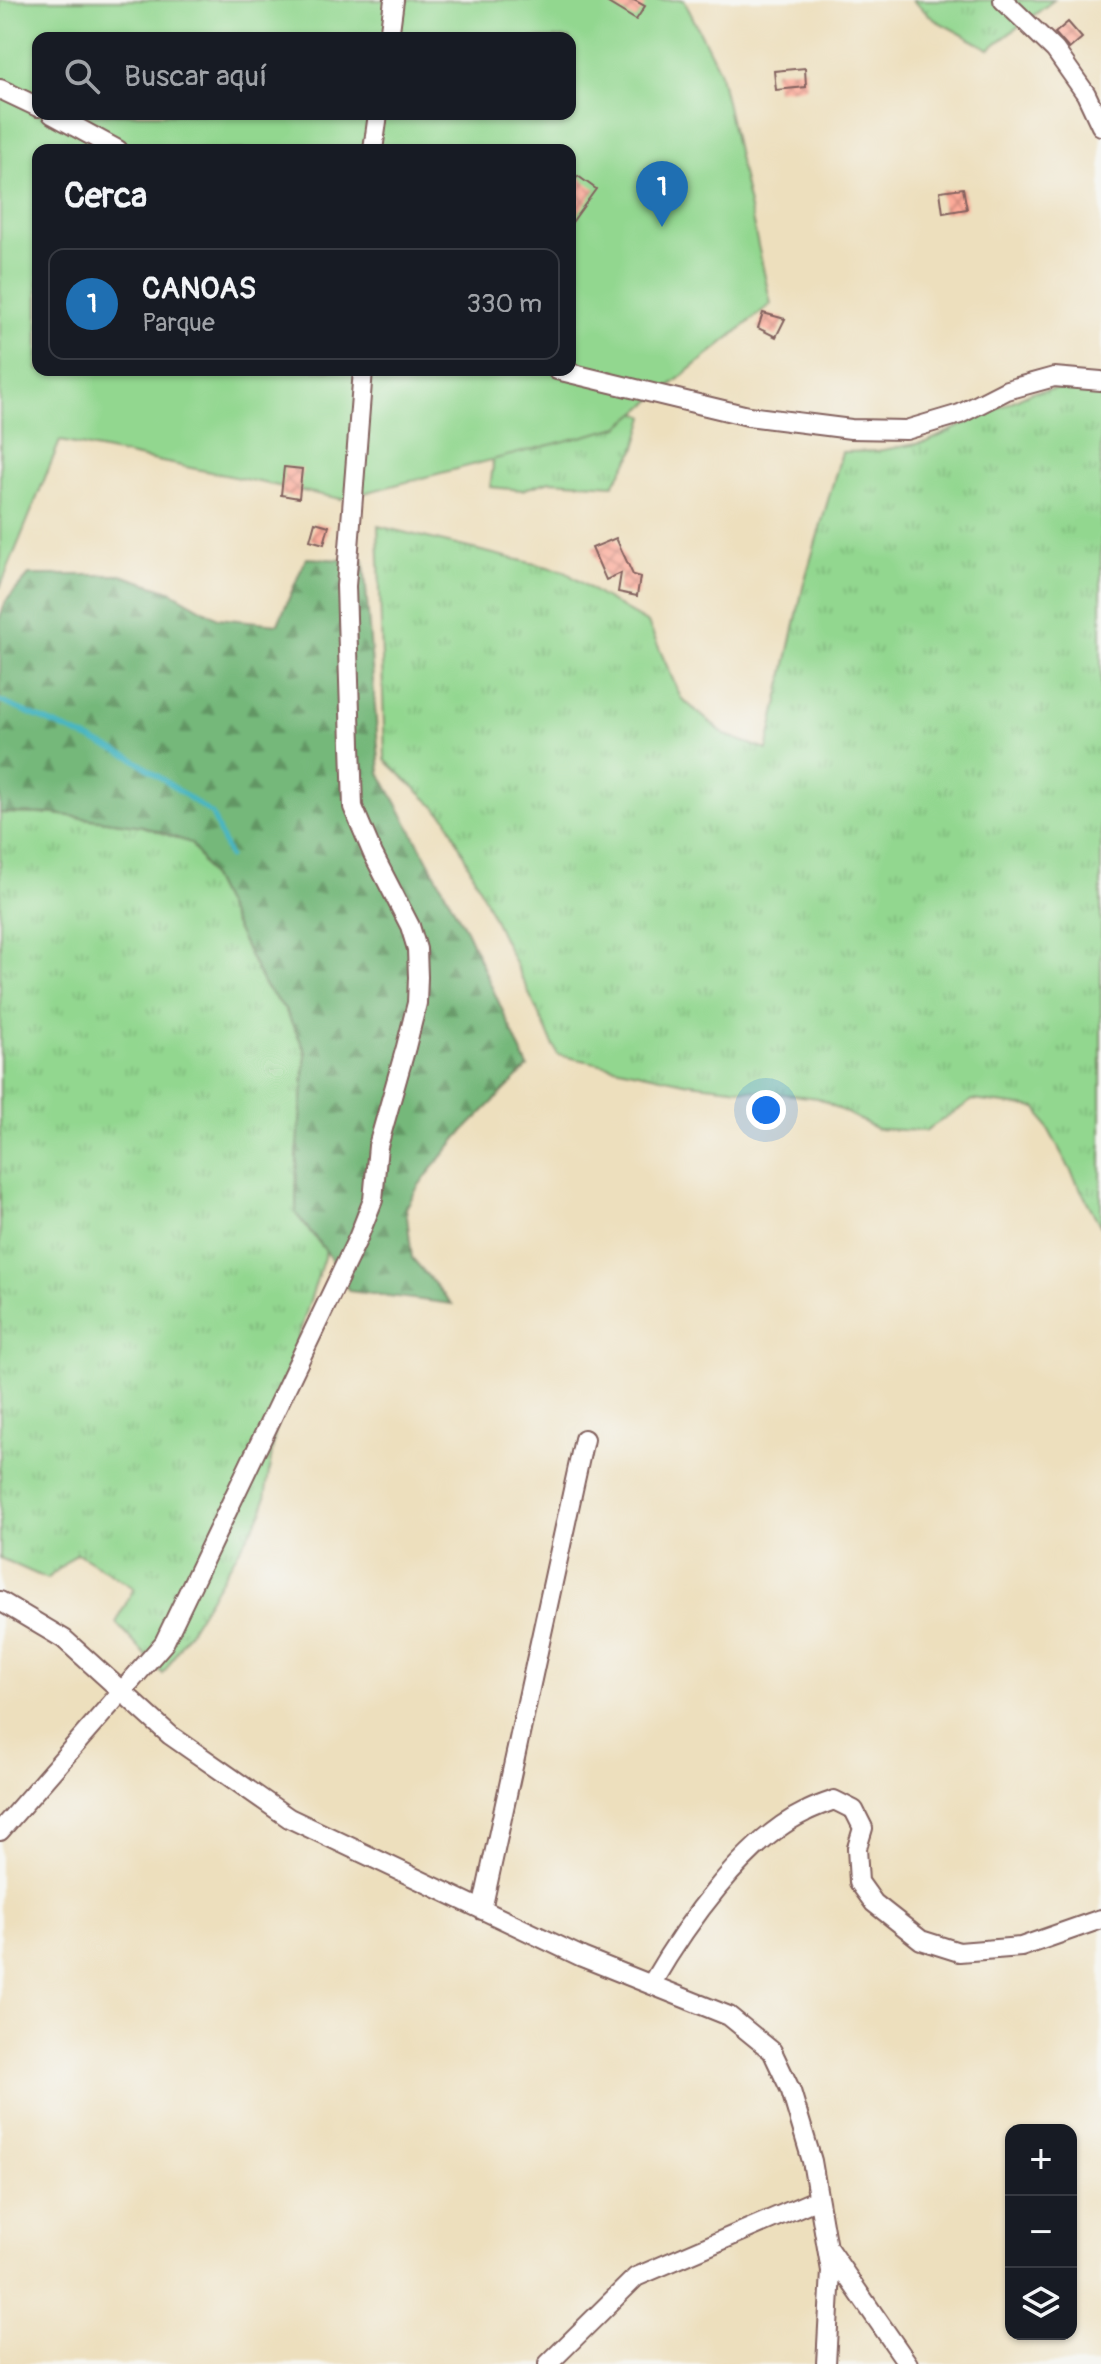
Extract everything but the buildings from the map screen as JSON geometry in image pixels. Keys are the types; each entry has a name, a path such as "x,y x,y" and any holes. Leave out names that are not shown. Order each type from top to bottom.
{"street":[{"path":"390,32 394,0"},
{"path":"1003,0 1055,50 1086,94 1101,126"},
{"path":"0,89 32,104"},
{"path":"63,120 107,144"},
{"path":"374,144 377,120"},
{"path":"576,375 748,416 851,429 906,430 960,414 1007,390 1054,377 1101,381"},
{"path":"0,1831 164,1643 358,1238 373,1200 378,1146 417,1003 417,949 410,926 353,807 346,586 363,376"},
{"path":"482,1910 584,1439"},
{"path":"0,1601 64,1639 170,1735 289,1818 582,1957 729,2016 772,2051 791,2091 812,2161 831,2271 826,2364"},
{"path":"652,1983 682,1934 743,1861 771,1834 803,1812 834,1800 854,1810 863,1828 857,1848 859,1882 874,1903 921,1940 959,1952 1021,1947 1101,1919"},
{"path":"548,2364 636,2277 818,2199"},
{"path":"825,2244 908,2364"}],"green space":[{"path":"0,0 684,0 719,70 771,304 619,427 341,499 60,441 0,588"},
{"path":"912,0 1054,0 989,49 935,20"},
{"path":"1064,388 1101,393 1101,1227 1037,1108 973,1100 925,1131 877,1129 818,1098 689,1083 558,1055 446,817 385,760 378,526 564,571 648,623 681,698 725,735 767,750 804,583 842,452 877,451 927,442 1032,392"},
{"path":"606,392 645,417 635,450 613,485 550,481 522,490 490,487 491,452"},
{"path":"306,558 364,561 380,773 467,932 528,1067 458,1137 419,1185 406,1208 412,1258 452,1304 349,1291 326,1251 296,1214 297,1156 306,1052 285,1009 264,985 191,843 143,826 54,814 0,813 0,617 6,601 29,575 121,575 170,591 218,618 278,624"},
{"path":"0,813 54,814 143,826 191,843 264,985 285,1009 306,1052 297,1156 296,1214 326,1251 282,1387 263,1511 163,1674 116,1623 134,1588 77,1553 47,1579 0,1558"}],"waterway":[{"path":"0,701 131,757 212,814 229,857"}],"place":[{"name":"CANOAS","path":"662,227"}]}
